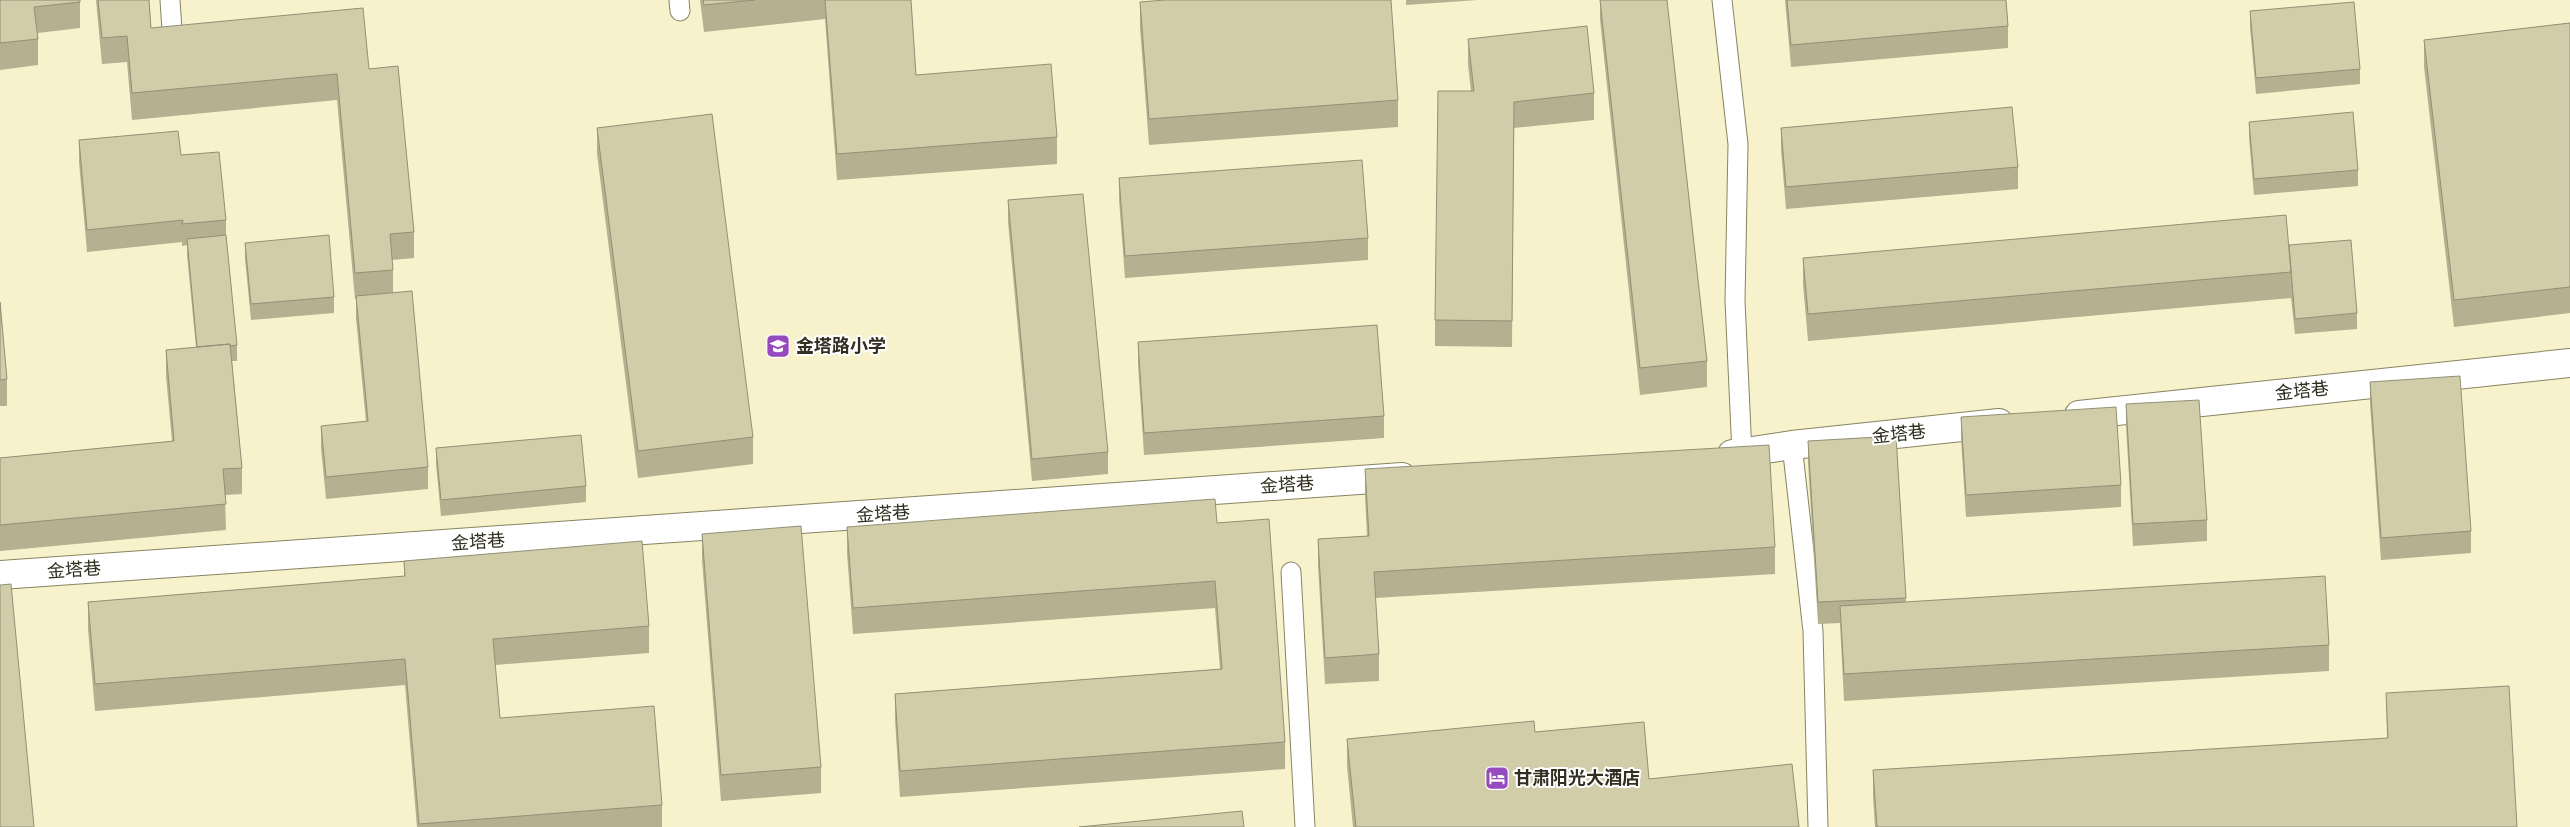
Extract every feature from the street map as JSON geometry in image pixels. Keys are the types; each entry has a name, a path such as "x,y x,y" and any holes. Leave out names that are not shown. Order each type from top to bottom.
{"street":[{"name":"金塔巷","path":"2058,417 2570,362"},
{"name":"金塔巷","path":"1702,456 1742,454 1792,445 2028,420"},
{"name":"金塔巷","path":"0,575 1424,476"}],"lane":[{"path":"170,0 172,30"},
{"path":"1722,0 1738,144 1735,301 1742,454"},
{"path":"1792,445 1813,631 1818,827"},
{"path":"1291,572 1305,827"}],"building":[{"path":"0,0 80,0 80,2 34,7 38,39 0,43"},
{"path":"98,0 149,0 151,28 363,8 369,69 398,66 414,232 390,234 393,270 355,273 337,74 132,93 127,36 102,38"},
{"path":"703,0 755,0 704,5"},
{"path":"825,0 911,0 916,75 1051,64 1057,137 837,154"},
{"path":"1165,0 1391,0 1398,100 1149,119 1140,2"},
{"path":"1600,0 1667,0 1707,361 1640,368"},
{"path":"1787,0 2006,0 2008,26 1791,45"},
{"path":"2354,2 2360,69 2256,78 2250,11"},
{"path":"2570,23 2570,287 2454,300 2424,40"},
{"path":"1587,26 1594,93 1514,102 1512,321 1435,320 1438,91 1474,91 1468,39"},
{"path":"2012,107 2018,167 1786,187 1781,128"},
{"path":"2353,112 2358,170 2254,179 2249,122"},
{"path":"712,114 753,437 638,451 597,128"},
{"path":"178,131 181,155 219,152 226,220 182,224 183,220 87,230 79,140"},
{"path":"1362,160 1368,238 1125,256 1119,178"},
{"path":"1083,194 1108,452 1032,459 1008,200"},
{"path":"2286,215 2291,272 1808,314 1803,258"},
{"path":"226,235 237,345 197,347 187,239"},
{"path":"329,235 334,297 251,304 245,243"},
{"path":"2351,240 2357,313 2295,319 2289,245"},
{"path":"412,291 428,467 326,477 321,426 368,421 356,296"},
{"path":"0,302 7,379 0,380"},
{"path":"1377,325 1384,416 1144,433 1138,342"},
{"path":"230,344 242,468 223,469 226,504 0,525 0,458 174,441 166,350"},
{"path":"2460,376 2471,531 2381,538 2370,382"},
{"path":"2199,400 2207,520 2133,524 2126,404"},
{"path":"2116,407 2121,485 1966,495 1961,417"},
{"path":"581,435 586,486 441,500 436,448"},
{"path":"1896,436 1906,598 1818,602 1808,441"},
{"path":"1769,445 1775,547 1374,572 1379,654 1325,658 1318,539 1369,536 1365,469"},
{"path":"1215,499 1217,523 1269,519 1285,742 900,771 895,694 1222,669 1215,581 853,608 847,527"},
{"path":"801,526 821,767 721,775 702,534"},
{"path":"642,541 649,626 493,639 500,718 654,706 662,805 419,824 405,659 95,684 88,602 405,576 404,561"},
{"path":"2325,576 2329,645 1844,674 1840,606"},
{"path":"11,584 34,827 0,827 0,585"},
{"path":"2509,686 2517,827 1877,827 1873,770 2388,738 2386,693"},
{"name":"甘肃阳光大酒店","path":"1534,721 1535,732 1644,722 1649,779 1792,764 1799,827 1356,827 1347,739"},
{"path":"1242,811 1244,827 1079,827"}],"place":[{"name":"金塔路小学","path":"778,346"},
{"name":"甘肃阳光大酒店","path":"1497,778"}]}
